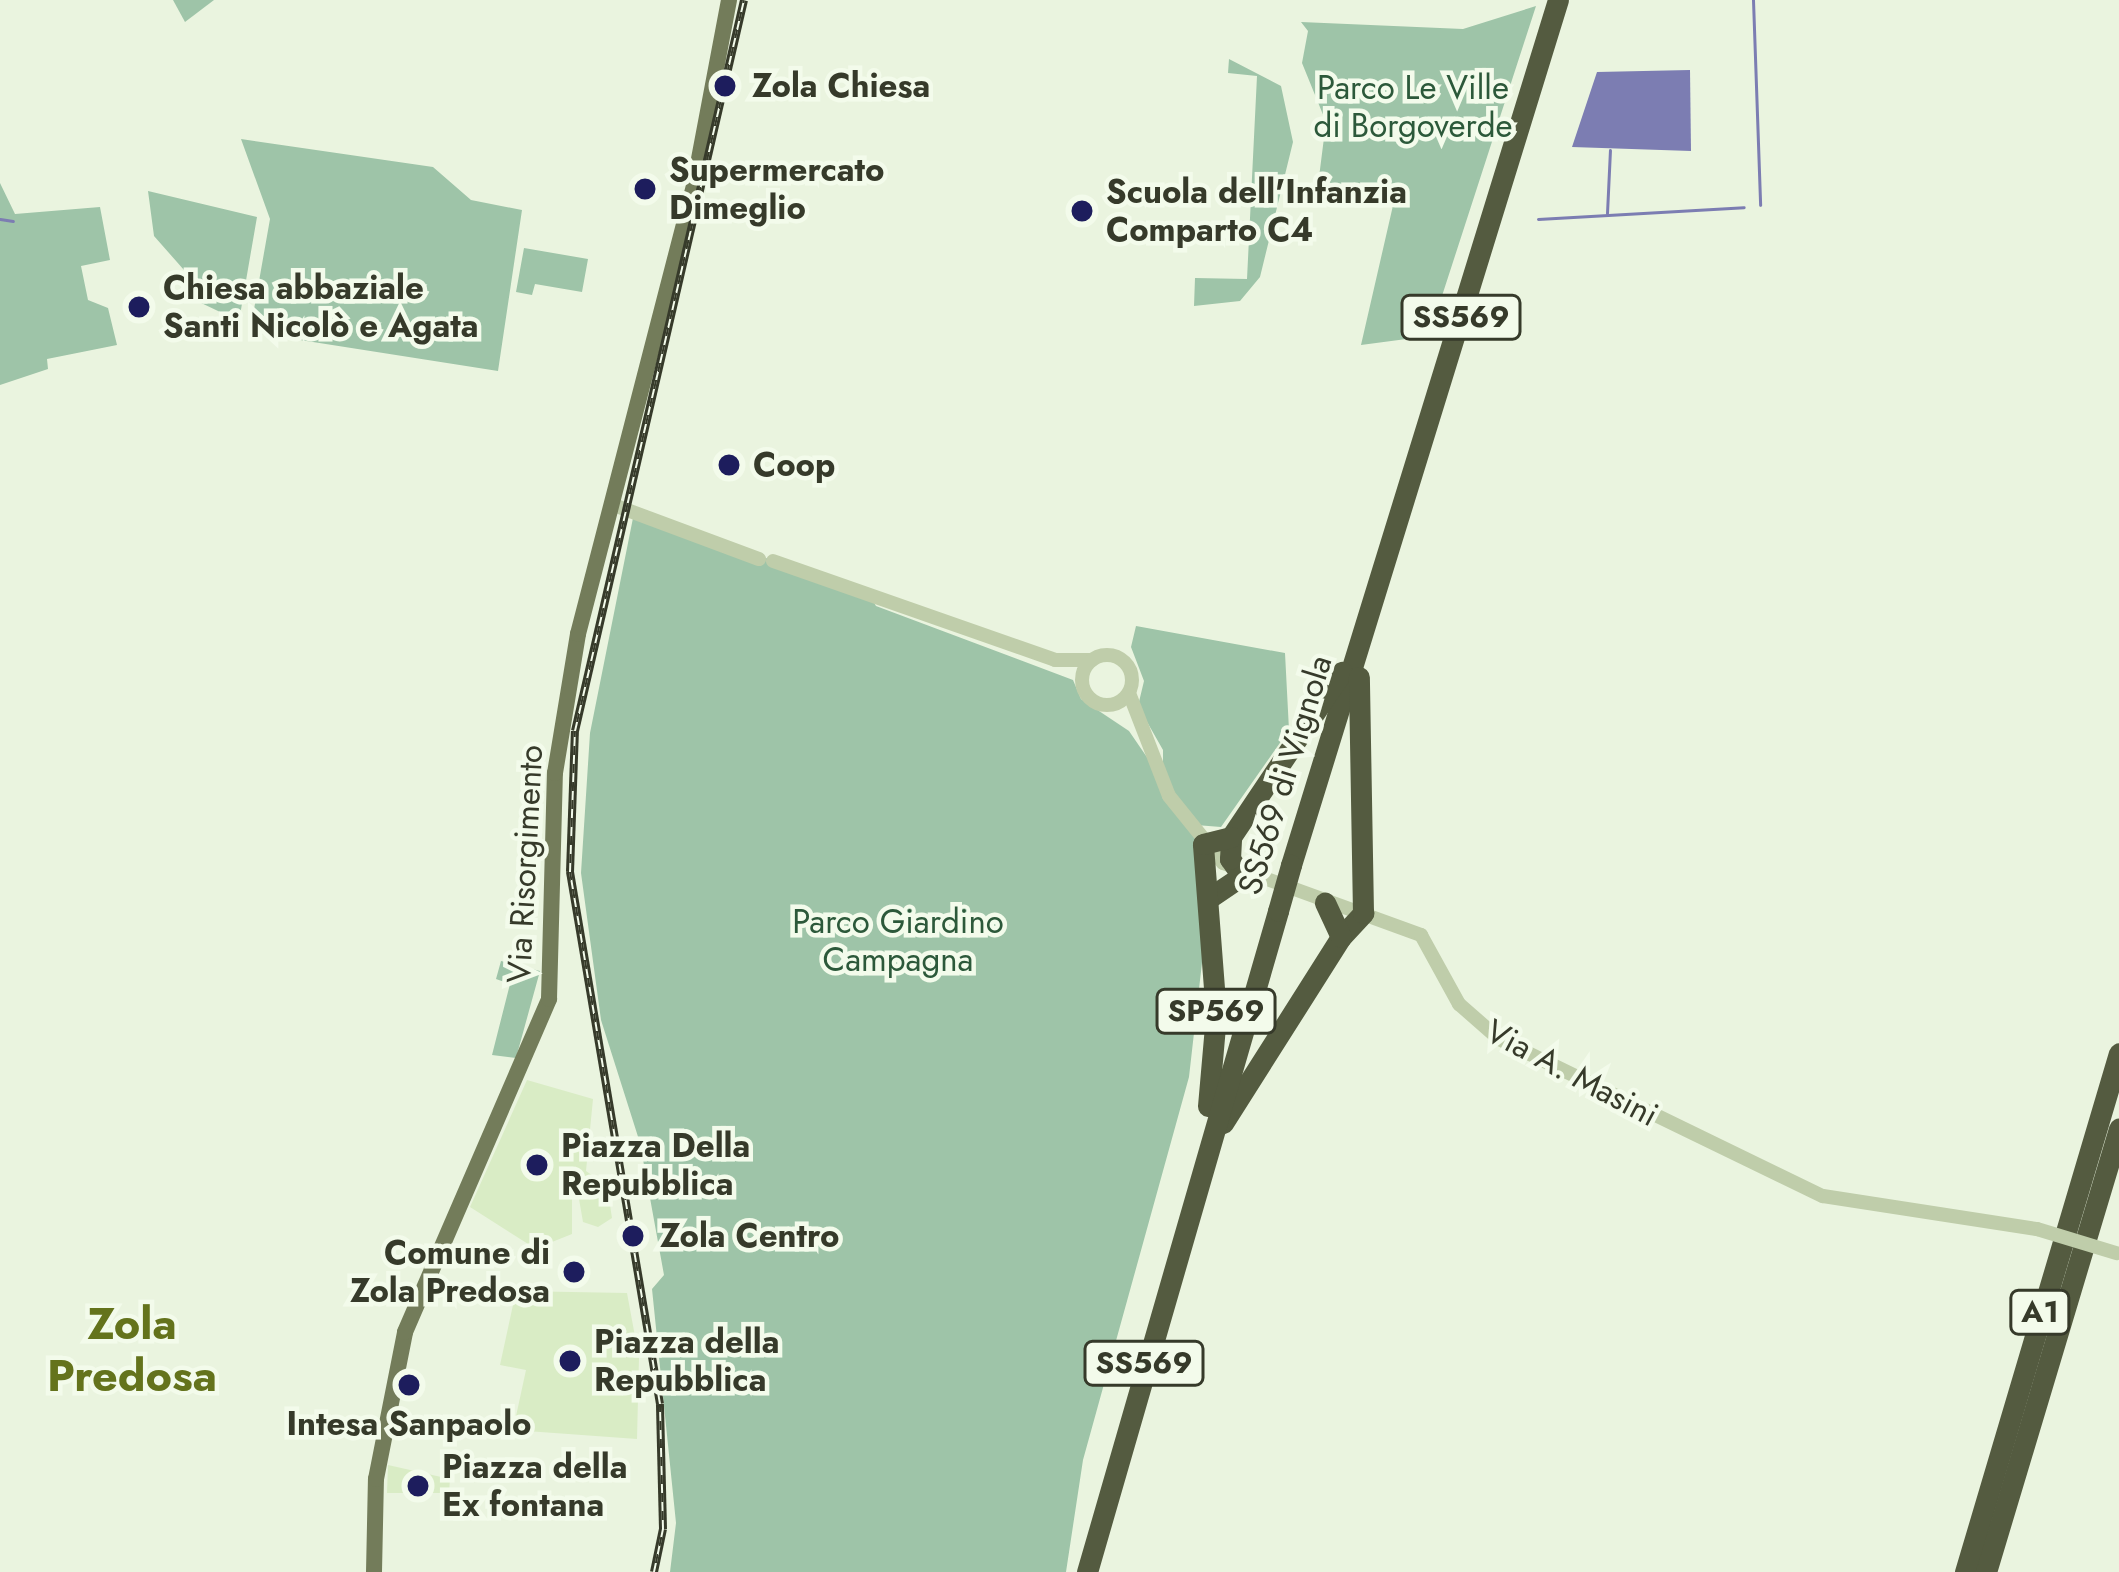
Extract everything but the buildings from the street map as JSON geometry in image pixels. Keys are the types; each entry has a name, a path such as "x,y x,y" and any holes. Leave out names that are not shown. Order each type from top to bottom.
{"highway":[{"name":"SS569 di Vignola","path":"1087,1572 1195,1177 1558,0"},
{"path":"1212,896 1242,876 1231,859 1232,838 1363,634"},
{"path":"1363,634 1358,882 1363,913"},
{"path":"1203,844 1232,838"},
{"name":"SP569","path":"1195,1177 1216,1014 1212,896 1203,844"},
{"path":"1340,937 1325,902 1341,899 1358,882"},
{"name":"SP569","path":"1195,1177 1253,1065 1340,937 1363,913"},
{"name":"A1","path":"1965,1572 2119,1052"},
{"name":"A1","path":"1986,1572 2119,1128"}],"main road":[{"name":"Via Risorgimento","path":"374,1572 376,1479 405,1332 550,999 557,758 611,504 695,180 729,0"}],"street":[{"path":"611,504 1055,660 1092,661 1084,687"},
{"path":"1055,660 1142,730"},
{"name":"Via A. Masini","path":"1092,661 1123,660 1132,679 1129,693 1169,796 1203,844 1242,876 1421,935 1459,1004 1499,1039 1760,1172 1823,1196 2037,1229 2118,1254"},
{"path":"1107,705 1129,693"}],"green space":[{"path":"173,0 214,0 185,22"},
{"name":"Parco Le Ville di Borgoverde","path":"1536,6 1429,336 1361,345 1397,188 1317,193 1326,122 1302,63 1308,31 1301,22 1463,29"},
{"path":"1229,59 1281,86 1293,142 1260,277 1240,301 1194,306 1195,278 1247,279 1257,76 1228,73"},
{"path":"241,139 433,167 471,200 522,210 498,371 250,332 270,219"},
{"path":"0,183 15,214 100,207 110,260 81,266 88,300 108,308 117,345 47,359 48,369 0,385"},
{"path":"148,191 257,217 239,321 197,301 184,270 154,236"},
{"path":"524,248 588,259 582,292 535,284 532,295 516,292"},
{"name":"Parco Giardino Campagna","path":"634,513 868,593 876,606 1073,680 1081,699 1129,731 1203,839 1203,954 1189,1077 1083,1460 1066,1572 670,1572 676,1523 652,1289 664,1275 640,1143 601,1020 581,873 590,733"},
{"path":"1136,626 1285,653 1289,730 1221,827 1196,825 1163,781 1163,750 1138,706 1144,681 1131,647"},
{"path":"501,961 540,971 516,1058 492,1055 510,984 496,979"}],"shaded area":[{"name":"Piazza Della Repubblica","path":"527,1080 593,1099 586,1171 607,1186 612,1218 598,1227 583,1222 579,1199 572,1198 572,1234 552,1242 543,1233 536,1249 470,1207"},
{"name":"Piazza della Repubblica","path":"516,1291 627,1293 639,1358 637,1439 513,1430 526,1370 500,1365"},
{"name":"Piazza della Ex fontana","path":"388,1465 450,1479 449,1493 387,1493"}],"water":[{"path":"1690,70 1691,151 1572,147 1597,72"}],"waterway":[{"path":"1753,0 1760,205"},
{"path":"1607,213 1610,150"},
{"path":"1538,219 1744,207"},
{"path":"0,219 13,221"}],"railway":[{"path":"654,1572 663,1529 660,1404 570,872 575,731 744,0"}],"place":[{"name":"Zola Chiesa","path":"725,86"},
{"name":"Supermercato Dimeglio","path":"645,189"},
{"name":"Scuola dell'Infanzia Comparto C4","path":"1082,211"},
{"name":"Chiesa abbaziale Santi Nicolò e Agata","path":"139,307"},
{"name":"Coop","path":"729,465"},
{"name":"Piazza Della Repubblica","path":"537,1165"},
{"name":"Zola Centro","path":"633,1236"},
{"name":"Comune di Zola Predosa","path":"574,1272"},
{"name":"Piazza della Repubblica","path":"570,1361"},
{"name":"Intesa Sanpaolo","path":"409,1385"},
{"name":"Piazza della Ex fontana","path":"418,1486"}],"district":[{"name":"Zola Predosa","path":"132,1350"}]}
